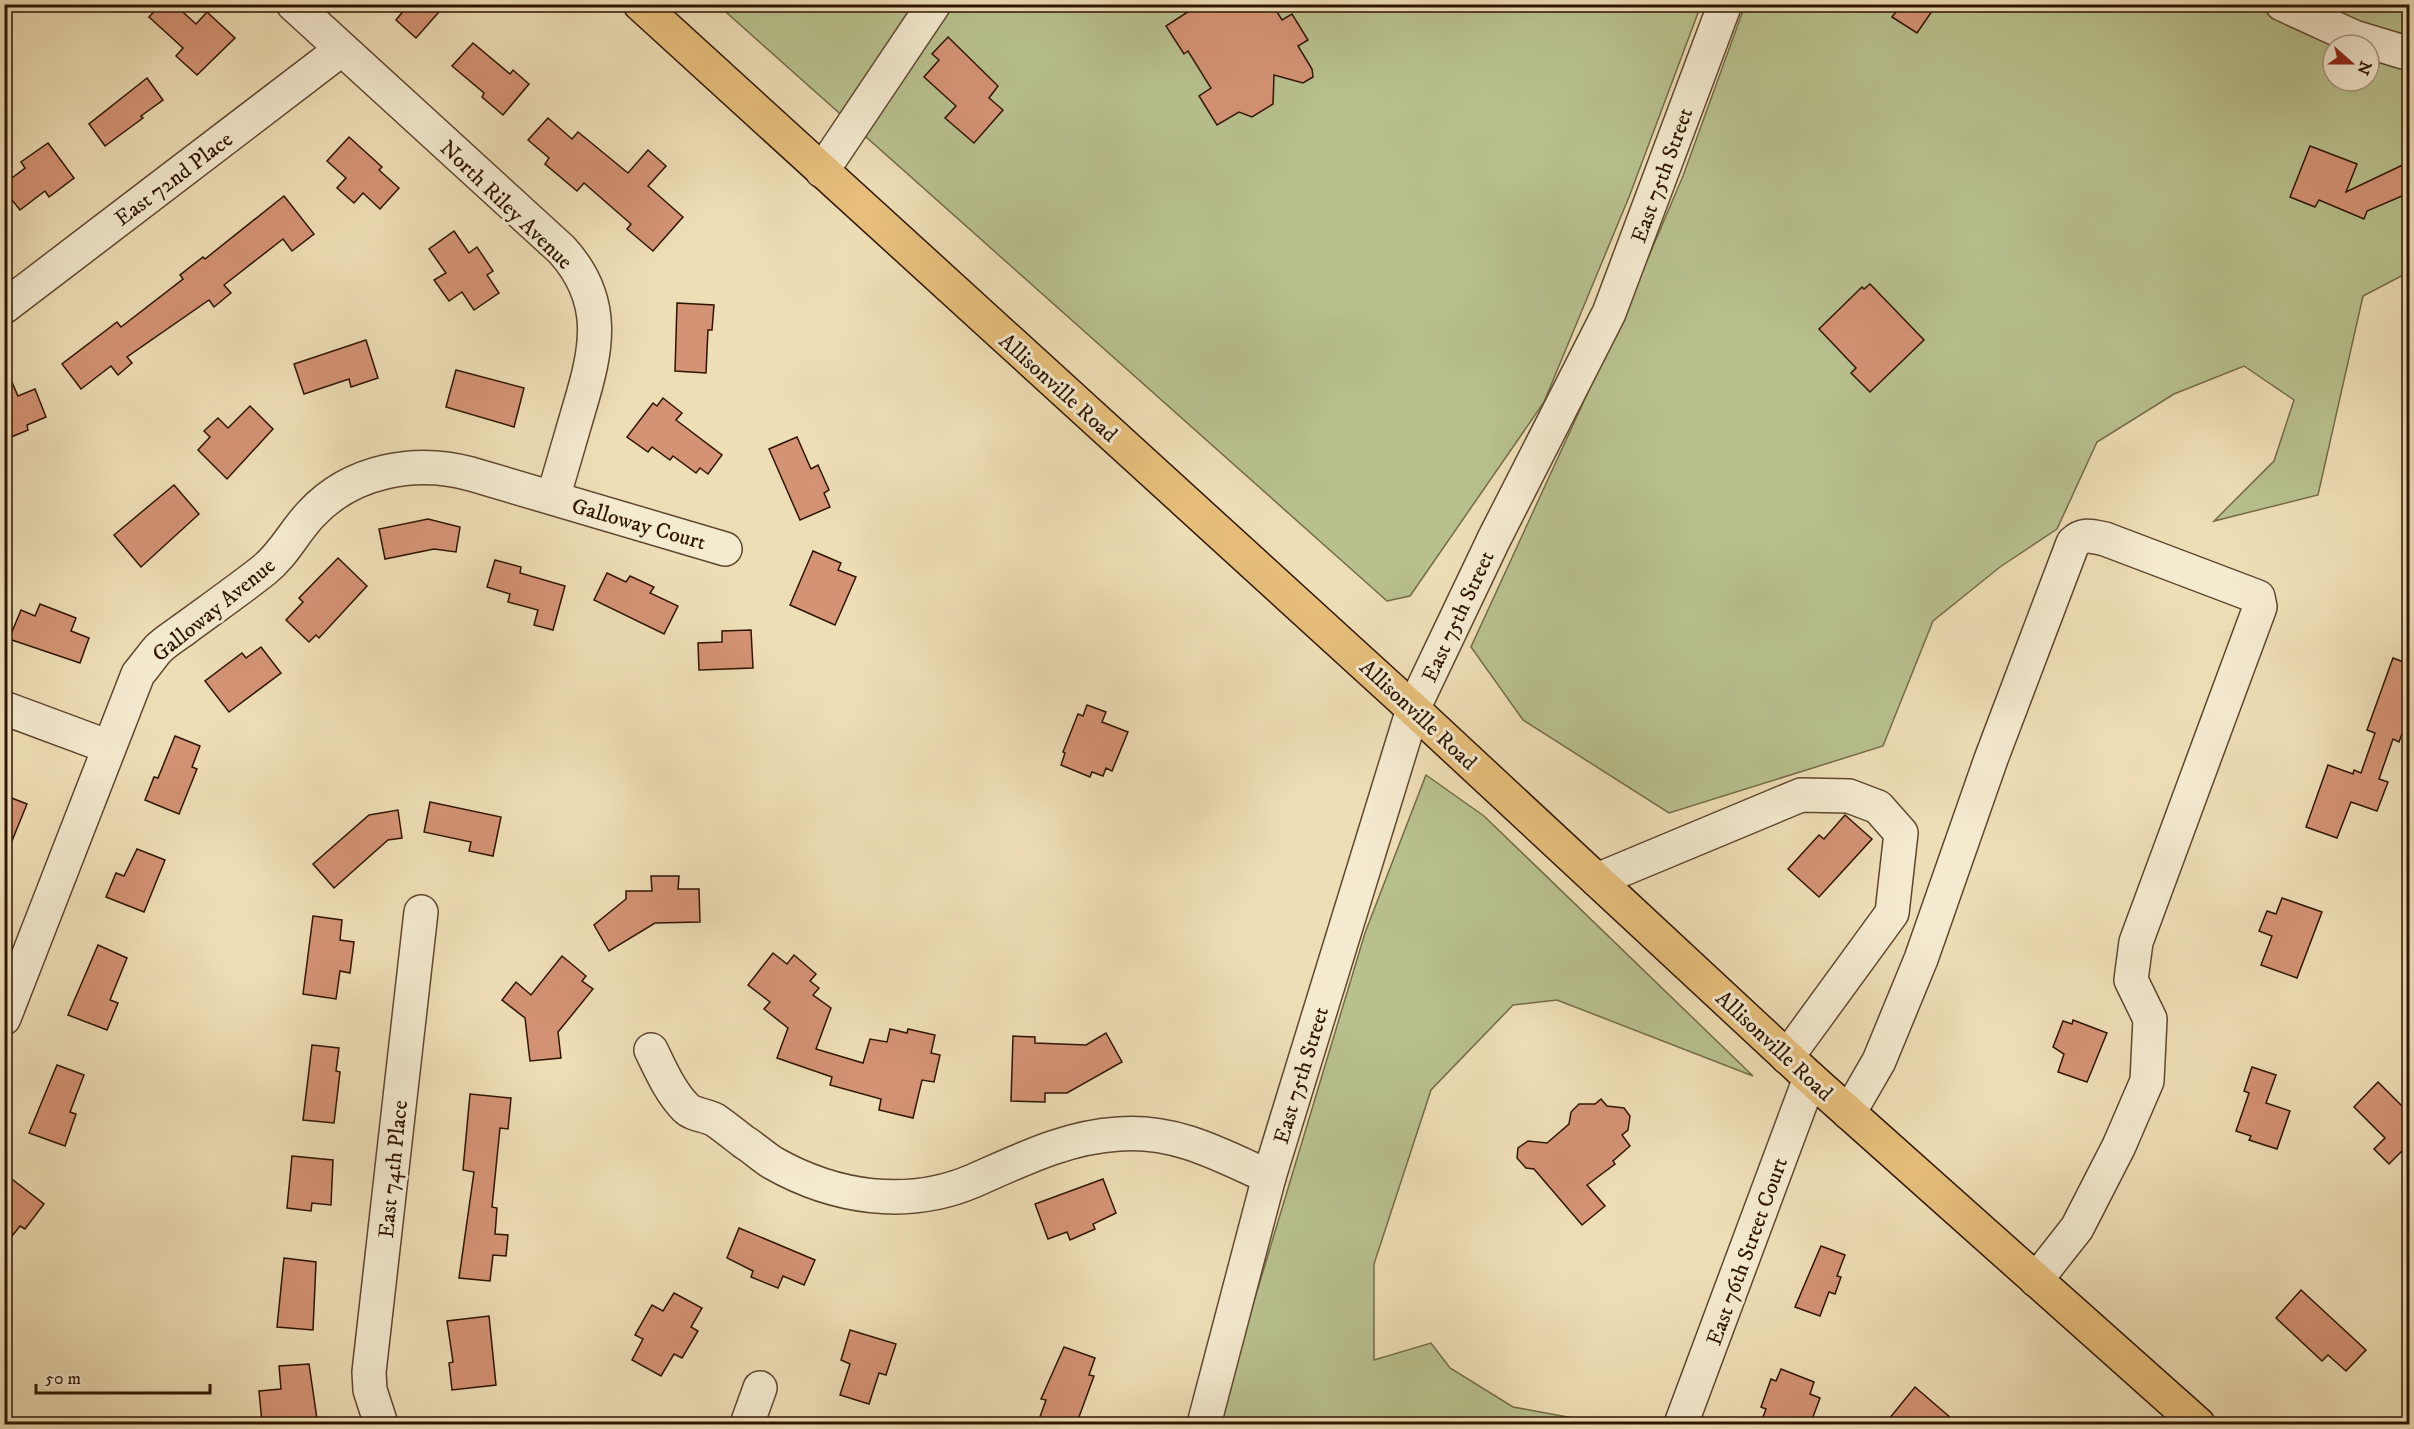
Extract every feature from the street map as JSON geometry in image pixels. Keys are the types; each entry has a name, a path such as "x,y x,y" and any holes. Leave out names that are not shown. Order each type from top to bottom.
{"main road":[{"name":"Allisonville Road","path":"639,4 1413,709 1798,1067 2198,1425"}],"street":[{"name":"North Riley Avenue","path":"293,4 562,250 581,276 595,317 595,350 553,498"},
{"path":"822,171 934,4"},
{"name":"East 75th Street","path":"1204,1425 1269,1177 1413,709 1494,539 1609,312 1725,4"},
{"path":"2282,4 2354,37 2409,54"},
{"name":"East 72nd Place","path":"4,307 342,50"},
{"name":"Galloway Avenue","path":"4,1018 49,909 138,674 160,647 263,571 285,549 292,536 313,512 346,487 376,474 397,469 440,467 553,498"},
{"name":"Galloway Court","path":"553,498 725,549"},
{"path":"1849,1113 1879,1061 1921,959 1991,759 2073,543 2079,536 2105,538 2258,597 2260,607 2136,942 2131,980 2150,1019 2147,1081 2119,1146 2077,1228 2036,1280"},
{"path":"4,708 109,747"},
{"name":"East 76th Street Court","path":"1597,880 1801,795 1849,796 1878,807 1901,833 1892,913 1798,1067 1681,1425"},
{"name":"East 74th Place","path":"381,1425 370,1390 369,1372 421,912"},
{"path":"651,1050 667,1083 687,1109 713,1119 771,1162 842,1191 903,1198 947,1191 1052,1147 1082,1138 1135,1134 1195,1143 1269,1177"},
{"path":"747,1425 760,1388"}],"green space":[{"path":"718,5 1701,5 1629,197 1544,402 1410,596 1387,601"},
{"path":"1745,5 2409,5 2409,272 2363,296 2318,495 2214,521 2274,461 2294,400 2244,366 2174,394 2097,442 2057,529 2000,567 1933,621 1883,746 1669,813 1523,720 1471,647 1628,305 1683,176"},
{"path":"1426,775 1484,816 1753,1076 1557,1000 1513,1005 1431,1090 1374,1264 1374,1360 1431,1343 1450,1368 1513,1407 1606,1424 1217,1424 1365,933"}],"building":[{"path":"161,4 174,4 196,24 207,12 235,38 197,75 176,56 183,48 149,17"},
{"path":"409,4 446,4 416,38 396,20"},
{"path":"1200,4 1272,4 1282,20 1292,14 1308,40 1298,46 1312,69 1313,77 1303,83 1274,75 1273,104 1252,117 1239,112 1217,125 1199,96 1211,88 1188,51 1184,54 1166,26"},
{"path":"1902,4 1937,4 1917,33 1892,17"},
{"path":"948,37 998,86 989,98 1003,110 974,143 945,118 956,106 924,77 939,60 932,54"},
{"path":"473,43 510,74 513,70 529,84 503,115 482,97 484,93 452,66"},
{"path":"147,78 163,100 105,146 89,124"},
{"path":"548,118 572,139 578,132 628,173 648,150 666,166 648,186 683,217 653,251 627,229 631,224 584,183 577,191 545,164 549,158 528,140"},
{"path":"349,137 382,167 379,170 399,188 380,209 363,193 354,203 337,188 346,178 327,161"},
{"path":"48,143 74,178 49,197 45,191 20,210 4,190 4,184 25,168 21,162"},
{"path":"2310,146 2357,164 2346,192 2409,162 2409,193 2367,211 2364,219 2319,200 2315,207 2290,197"},
{"path":"284,196 314,234 292,251 283,239 224,285 231,293 214,307 209,300 127,357 132,363 118,375 111,366 81,389 62,364 117,322 121,327 183,279 180,275 203,257 205,259"},
{"path":"454,231 469,253 477,247 493,271 487,275 499,293 474,310 462,292 449,301 434,280 446,273 429,249"},
{"path":"1870,284 1924,340 1870,392 1851,373 1856,368 1819,329 1862,287 1864,289"},
{"path":"677,303 714,305 712,330 708,330 706,373 675,371"},
{"path":"366,340 378,378 351,387 349,379 304,394 294,364"},
{"path":"4,364 18,396 35,389 46,417 27,425 28,430 4,440"},
{"path":"456,370 524,388 514,427 446,407"},
{"path":"663,398 682,413 676,420 722,455 708,474 700,468 696,473 673,456 670,460 652,447 648,452 627,437 653,403 657,406"},
{"path":"250,406 273,429 227,479 198,450 210,437 204,431 218,418 228,428"},
{"path":"797,437 811,469 818,465 829,490 824,493 830,507 800,520 769,449"},
{"path":"174,485 199,514 141,567 114,535"},
{"path":"428,519 460,527 456,552 434,549 385,559 379,529"},
{"path":"813,551 841,563 838,570 856,577 835,625 790,605"},
{"path":"338,558 367,586 319,638 316,635 309,642 286,620 303,602 299,598"},
{"path":"495,560 521,567 520,573 565,586 553,630 534,625 538,610 508,602 510,594 487,587"},
{"path":"607,573 626,582 630,576 654,587 650,593 678,606 664,634 594,600"},
{"path":"40,604 76,618 71,631 89,638 80,663 9,639 21,610 35,616"},
{"path":"751,630 753,668 699,670 698,643 722,642 722,631"},
{"path":"261,647 281,673 229,712 205,681 242,653 246,658"},
{"path":"2393,658 2409,664 2409,714 2399,742 2393,739 2379,779 2388,782 2377,811 2351,802 2337,838 2306,827 2328,765 2353,774 2354,770 2361,773 2375,733 2367,730"},
{"path":"1087,705 1106,712 1102,722 1128,732 1112,771 1106,768 1103,776 1092,772 1090,777 1061,765 1065,753 1063,752 1078,714 1083,716"},
{"path":"175,736 200,746 192,767 197,769 179,814 145,800 154,777 158,778"},
{"path":"4,795 27,804 5,858 4,858"},
{"path":"430,802 501,817 493,856 469,851 471,842 424,832"},
{"path":"398,810 402,838 388,840 334,888 313,864 369,815"},
{"path":"1845,815 1872,839 1819,897 1788,869 1819,835 1824,839"},
{"path":"137,849 165,860 144,912 106,897 116,873 124,876"},
{"path":"651,876 679,876 678,889 699,889 700,922 655,923 609,951 594,925 626,899 626,891 652,891"},
{"path":"2282,898 2322,912 2297,978 2261,965 2272,936 2259,931 2267,911 2276,914"},
{"path":"313,916 342,920 340,940 354,942 350,973 340,971 336,999 303,994"},
{"path":"98,945 127,958 110,1000 118,1003 107,1030 68,1015"},
{"path":"773,953 787,964 794,955 816,974 810,981 819,988 813,995 831,1008 816,1049 863,1063 870,1039 887,1042 890,1029 907,1033 908,1029 935,1035 931,1053 940,1055 934,1082 922,1080 913,1118 879,1110 881,1099 830,1085 832,1077 777,1058 788,1028 764,1009 770,1002 748,985"},
{"path":"562,956 586,976 582,981 593,989 558,1032 561,1058 530,1061 525,1018 502,1000 516,982 531,995"},
{"path":"2073,1020 2107,1033 2087,1082 2058,1072 2064,1054 2053,1047 2063,1021 2072,1024"},
{"path":"1106,1033 1122,1062 1067,1093 1045,1093 1045,1102 1011,1101 1013,1036 1035,1037 1035,1043 1086,1045"},
{"path":"312,1045 339,1048 336,1071 340,1072 334,1123 303,1120"},
{"path":"57,1065 84,1075 70,1112 76,1114 65,1146 29,1133"},
{"path":"2252,1067 2276,1075 2266,1103 2290,1111 2277,1149 2249,1140 2251,1136 2236,1131 2249,1093 2244,1091"},
{"path":"2378,1082 2409,1113 2409,1144 2389,1164 2374,1149 2385,1138 2354,1107"},
{"path":"470,1094 511,1098 508,1129 500,1128 492,1207 497,1208 495,1234 508,1235 506,1256 493,1255 490,1281 459,1278 474,1172 463,1170"},
{"path":"1601,1099 1607,1106 1624,1108 1630,1116 1628,1130 1622,1135 1630,1146 1613,1161 1615,1164 1587,1185 1605,1206 1582,1225 1534,1169 1526,1168 1517,1158 1518,1148 1528,1141 1547,1143 1569,1124 1571,1112 1579,1104 1595,1104"},
{"path":"292,1156 333,1160 331,1205 312,1203 311,1211 287,1208"},
{"path":"4,1173 44,1204 25,1229 20,1226 4,1246"},
{"path":"1103,1179 1116,1213 1093,1224 1095,1229 1070,1240 1067,1232 1048,1239 1035,1204"},
{"path":"739,1228 815,1260 804,1285 783,1276 778,1288 751,1277 753,1271 727,1258"},
{"path":"1821,1246 1845,1255 1837,1276 1841,1277 1835,1294 1829,1292 1820,1316 1795,1307"},
{"path":"284,1258 316,1262 313,1330 277,1327"},
{"path":"2301,1290 2366,1350 2346,1371 2328,1355 2322,1361 2276,1318"},
{"path":"674,1293 702,1308 691,1327 698,1331 682,1358 674,1354 661,1376 632,1360 643,1339 635,1335 652,1305 663,1311"},
{"path":"489,1316 496,1385 452,1390 449,1363 453,1362 447,1321"},
{"path":"850,1330 896,1344 886,1375 879,1373 869,1404 840,1395 850,1364 841,1360"},
{"path":"1064,1347 1095,1358 1089,1375 1094,1376 1076,1425 1037,1425 1046,1400 1041,1399"},
{"path":"309,1364 317,1419 312,1419 313,1425 262,1423 259,1391 281,1389 279,1366"},
{"path":"1781,1369 1814,1382 1810,1394 1820,1398 1810,1425 1760,1425 1766,1409 1761,1407 1771,1379 1776,1381"},
{"path":"1915,1387 1959,1425 1884,1425"}]}
